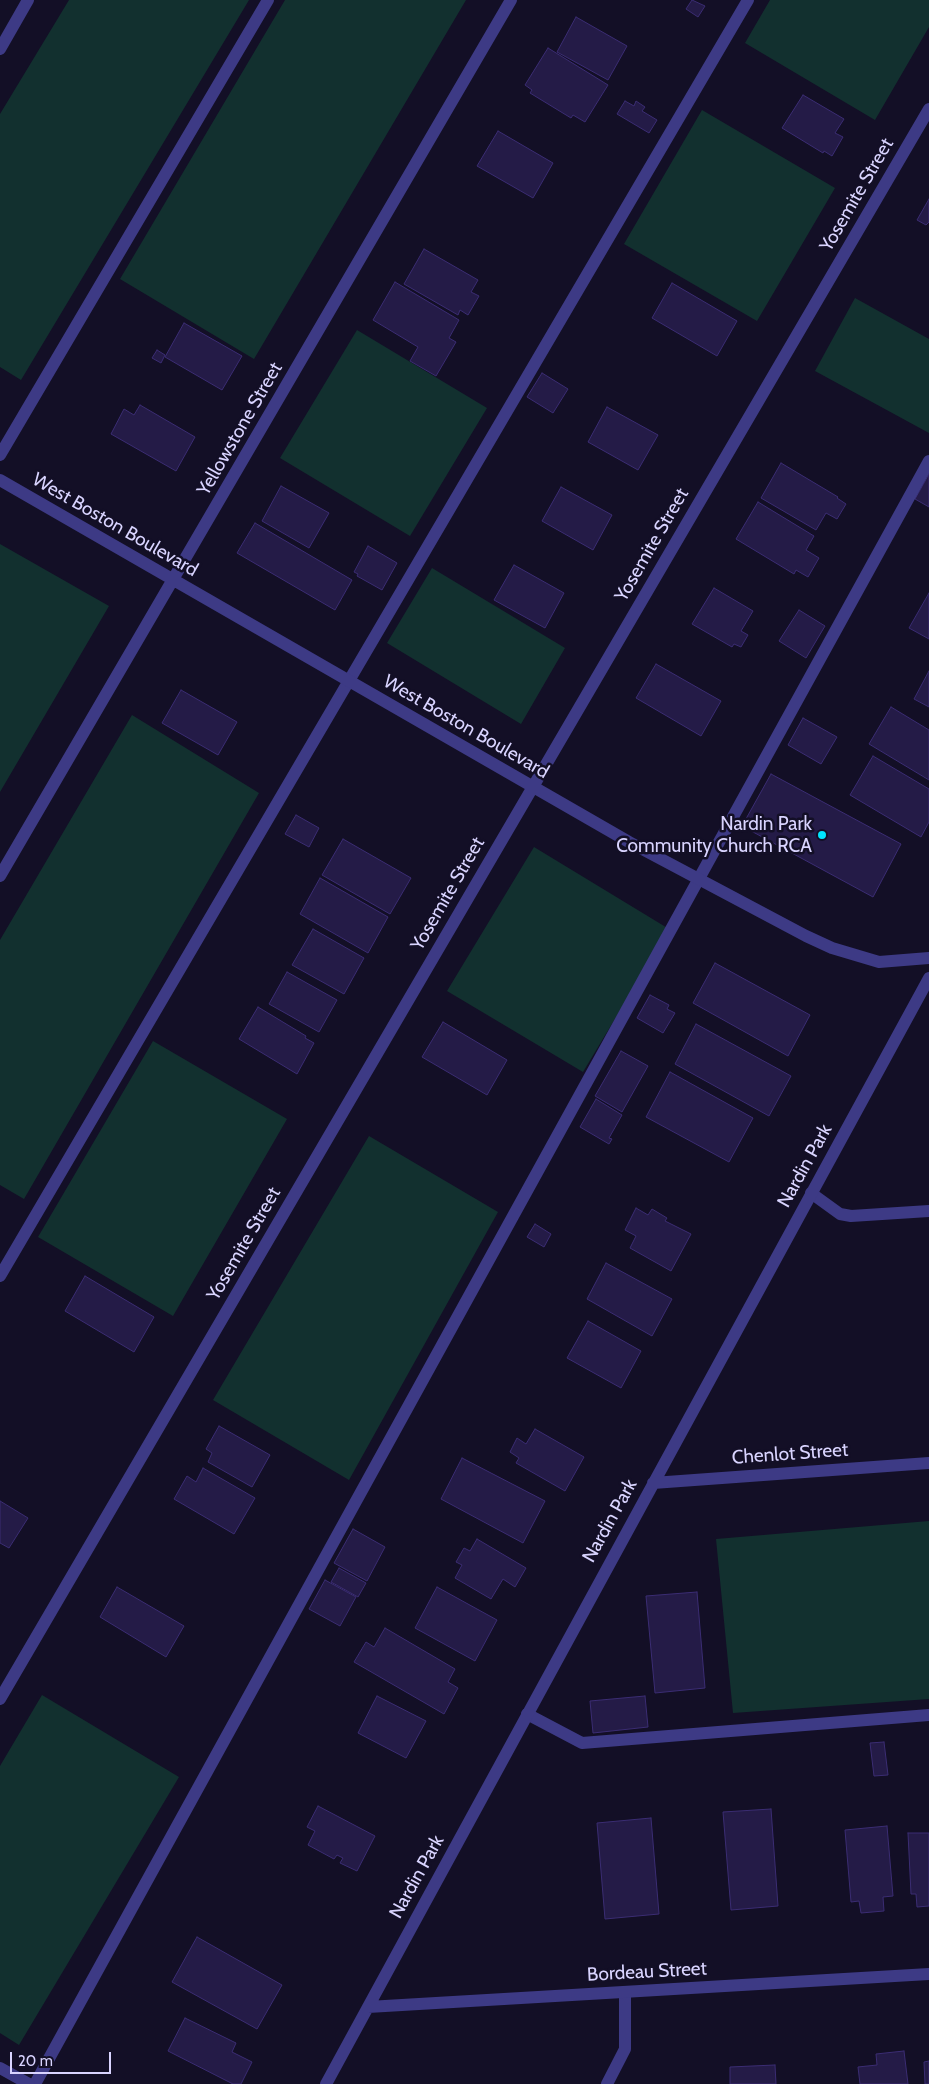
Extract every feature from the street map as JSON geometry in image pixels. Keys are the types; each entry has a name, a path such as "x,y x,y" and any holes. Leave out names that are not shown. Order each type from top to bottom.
{"street":[{"path":"0,48 28,0"},
{"path":"0,455 268,0"},
{"name":"Yellowstone Street","path":"0,876 511,0"},
{"path":"0,1276 748,0"},
{"name":"Yosemite Street","path":"0,1699 929,109"},
{"path":"35,2084 700,880 929,461"},
{"name":"West Boston Boulevard","path":"0,480 533,787 700,880 806,936 832,948 879,962 929,958"},
{"name":"Nardin Park","path":"326,2084 929,978"},
{"path":"811,1193 840,1214 851,1216 929,1211"},
{"name":"Chenlot Street","path":"653,1483 929,1463"},
{"path":"527,1714 582,1742 929,1715"},
{"name":"Bordeau Street","path":"368,2007 929,1974"},
{"path":"607,2084 625,2049 625,1992"},
{"path":"0,2068 29,2084"}],"green space":[{"path":"69,0 249,0 21,380 0,367 0,114"},
{"path":"285,0 466,0 254,359 120,279"},
{"path":"770,0 929,0 929,27 875,120 745,43"},
{"path":"702,110 835,188 757,321 624,244"},
{"path":"855,298 929,339 929,433 815,371"},
{"path":"357,330 487,408 410,536 280,458"},
{"path":"0,544 109,606 0,792"},
{"path":"432,568 565,648 521,724 387,643"},
{"path":"132,715 259,793 24,1199 0,1185 0,940"},
{"path":"534,847 669,929 583,1072 447,991"},
{"path":"153,1041 287,1119 173,1316 38,1237"},
{"path":"369,1136 498,1212 349,1480 213,1400"},
{"path":"929,1521 929,1699 733,1713 716,1539"},
{"path":"42,1695 179,1777 19,2045 0,2033 0,1766"}],"building":[{"path":"692,0 705,6 698,17 686,9"},
{"path":"576,17 627,46 608,80 557,52"},
{"path":"548,48 608,85 585,122 573,115 571,118 530,93 532,90 525,85"},
{"path":"803,95 844,119 835,133 843,137 832,156 824,151 823,153 782,128"},
{"path":"625,101 634,106 636,101 645,107 642,111 657,120 649,133 617,114"},
{"path":"498,131 553,163 533,198 477,166"},
{"path":"929,199 929,222 926,225 917,220"},
{"path":"424,249 478,280 471,292 479,296 468,315 460,310 458,315 404,284"},
{"path":"395,282 459,320 449,338 456,342 436,376 410,361 418,347 373,320"},
{"path":"672,283 737,321 717,356 652,318"},
{"path":"184,323 242,356 222,390 165,357"},
{"path":"157,350 165,355 161,363 152,358"},
{"path":"542,373 568,389 553,413 527,397"},
{"path":"140,405 195,437 176,471 111,434 124,409 134,415"},
{"path":"607,407 658,435 638,470 588,442"},
{"path":"781,463 838,497 846,504 837,519 826,513 816,530 761,498"},
{"path":"929,474 929,507 915,499"},
{"path":"281,486 329,513 309,548 262,521"},
{"path":"561,487 612,515 593,550 542,521"},
{"path":"758,502 814,536 806,550 819,558 808,577 796,570 794,574 736,539"},
{"path":"255,523 352,580 335,610 237,553"},
{"path":"368,546 397,563 382,590 357,576 358,574 354,572"},
{"path":"514,565 564,593 545,628 494,600"},
{"path":"714,588 753,611 741,631 748,635 741,647 734,644 732,647 692,624"},
{"path":"929,593 929,639 909,628"},
{"path":"799,610 825,626 806,658 779,641"},
{"path":"656,664 721,701 701,736 636,698"},
{"path":"929,671 929,707 914,699"},
{"path":"181,690 237,722 218,755 162,723"},
{"path":"891,707 929,730 929,780 869,744"},
{"path":"803,718 837,737 821,764 788,745"},
{"path":"873,756 929,789 929,822 921,837 850,795"},
{"name":"Nardin Park Community Church RCA","path":"771,774 901,844 873,897 742,826"},
{"path":"296,815 319,828 309,847 285,834"},
{"path":"343,839 411,878 390,914 322,875"},
{"path":"320,878 388,917 368,953 300,914"},
{"path":"313,929 364,958 344,994 292,965"},
{"path":"715,963 810,1015 788,1056 693,1003"},
{"path":"287,972 337,1000 319,1032 269,1004"},
{"path":"650,995 669,1005 667,1009 675,1013 663,1033 637,1018"},
{"path":"258,1007 306,1036 305,1038 314,1043 297,1074 239,1039"},
{"path":"443,1022 507,1060 487,1095 422,1057"},
{"path":"696,1024 791,1076 769,1116 675,1064"},
{"path":"621,1051 648,1066 622,1112 595,1096"},
{"path":"670,1072 753,1118 729,1162 646,1117"},
{"path":"596,1099 622,1115 609,1138 612,1139 609,1144 580,1127"},
{"path":"636,1208 648,1215 652,1209 667,1218 665,1221 691,1234 671,1271 630,1248 636,1236 625,1230"},
{"path":"535,1224 551,1234 544,1247 527,1237"},
{"path":"606,1263 672,1299 652,1336 587,1299"},
{"path":"85,1276 154,1317 134,1352 65,1311"},
{"path":"588,1321 641,1351 621,1388 567,1358"},
{"path":"219,1426 270,1455 252,1487 208,1462 212,1453 206,1449"},
{"path":"535,1429 584,1457 565,1491 516,1463 519,1458 510,1452 517,1438 526,1444"},
{"path":"462,1458 545,1501 523,1543 441,1499"},
{"path":"203,1468 255,1498 234,1534 174,1499 187,1476 196,1482"},
{"path":"0,1501 28,1518 9,1548 0,1543"},
{"path":"353,1529 385,1547 367,1581 334,1563"},
{"path":"477,1539 526,1568 515,1587 503,1579 491,1599 455,1578 462,1565 456,1562 464,1548 470,1551"},
{"path":"339,1568 366,1583 358,1597 331,1582"},
{"path":"325,1580 356,1597 340,1626 309,1609"},
{"path":"117,1587 184,1626 166,1657 100,1617"},
{"path":"437,1587 497,1620 475,1661 415,1628"},
{"path":"697,1592 705,1688 655,1693 646,1596"},
{"path":"385,1628 455,1669 448,1682 458,1688 444,1714 354,1662 366,1642 374,1647"},
{"path":"377,1696 426,1721 406,1758 358,1733"},
{"path":"645,1696 648,1727 593,1733 590,1701"},
{"path":"884,1742 888,1775 874,1776 870,1743"},
{"path":"318,1806 375,1836 357,1871 340,1863 343,1858 337,1855 334,1859 308,1845 315,1831 307,1827"},
{"path":"771,1809 778,1906 731,1910 723,1812"},
{"path":"651,1818 659,1914 605,1919 597,1823"},
{"path":"887,1826 893,1896 883,1897 884,1911 861,1913 859,1901 851,1902 845,1830"},
{"path":"908,1833 929,1833 929,1906 917,1907 916,1894 911,1894"},
{"path":"197,1937 282,1985 257,2029 172,1982"},
{"path":"185,2018 236,2043 232,2052 252,2062 241,2084 233,2084 168,2051"},
{"path":"904,2051 908,2084 860,2084 858,2067 877,2065 876,2054"},
{"path":"929,2061 929,2084 925,2084 924,2062"},
{"path":"775,2065 776,2084 730,2084 730,2067"}],"place":[{"name":"Nardin Park Community Church RCA","path":"822,835"}]}
